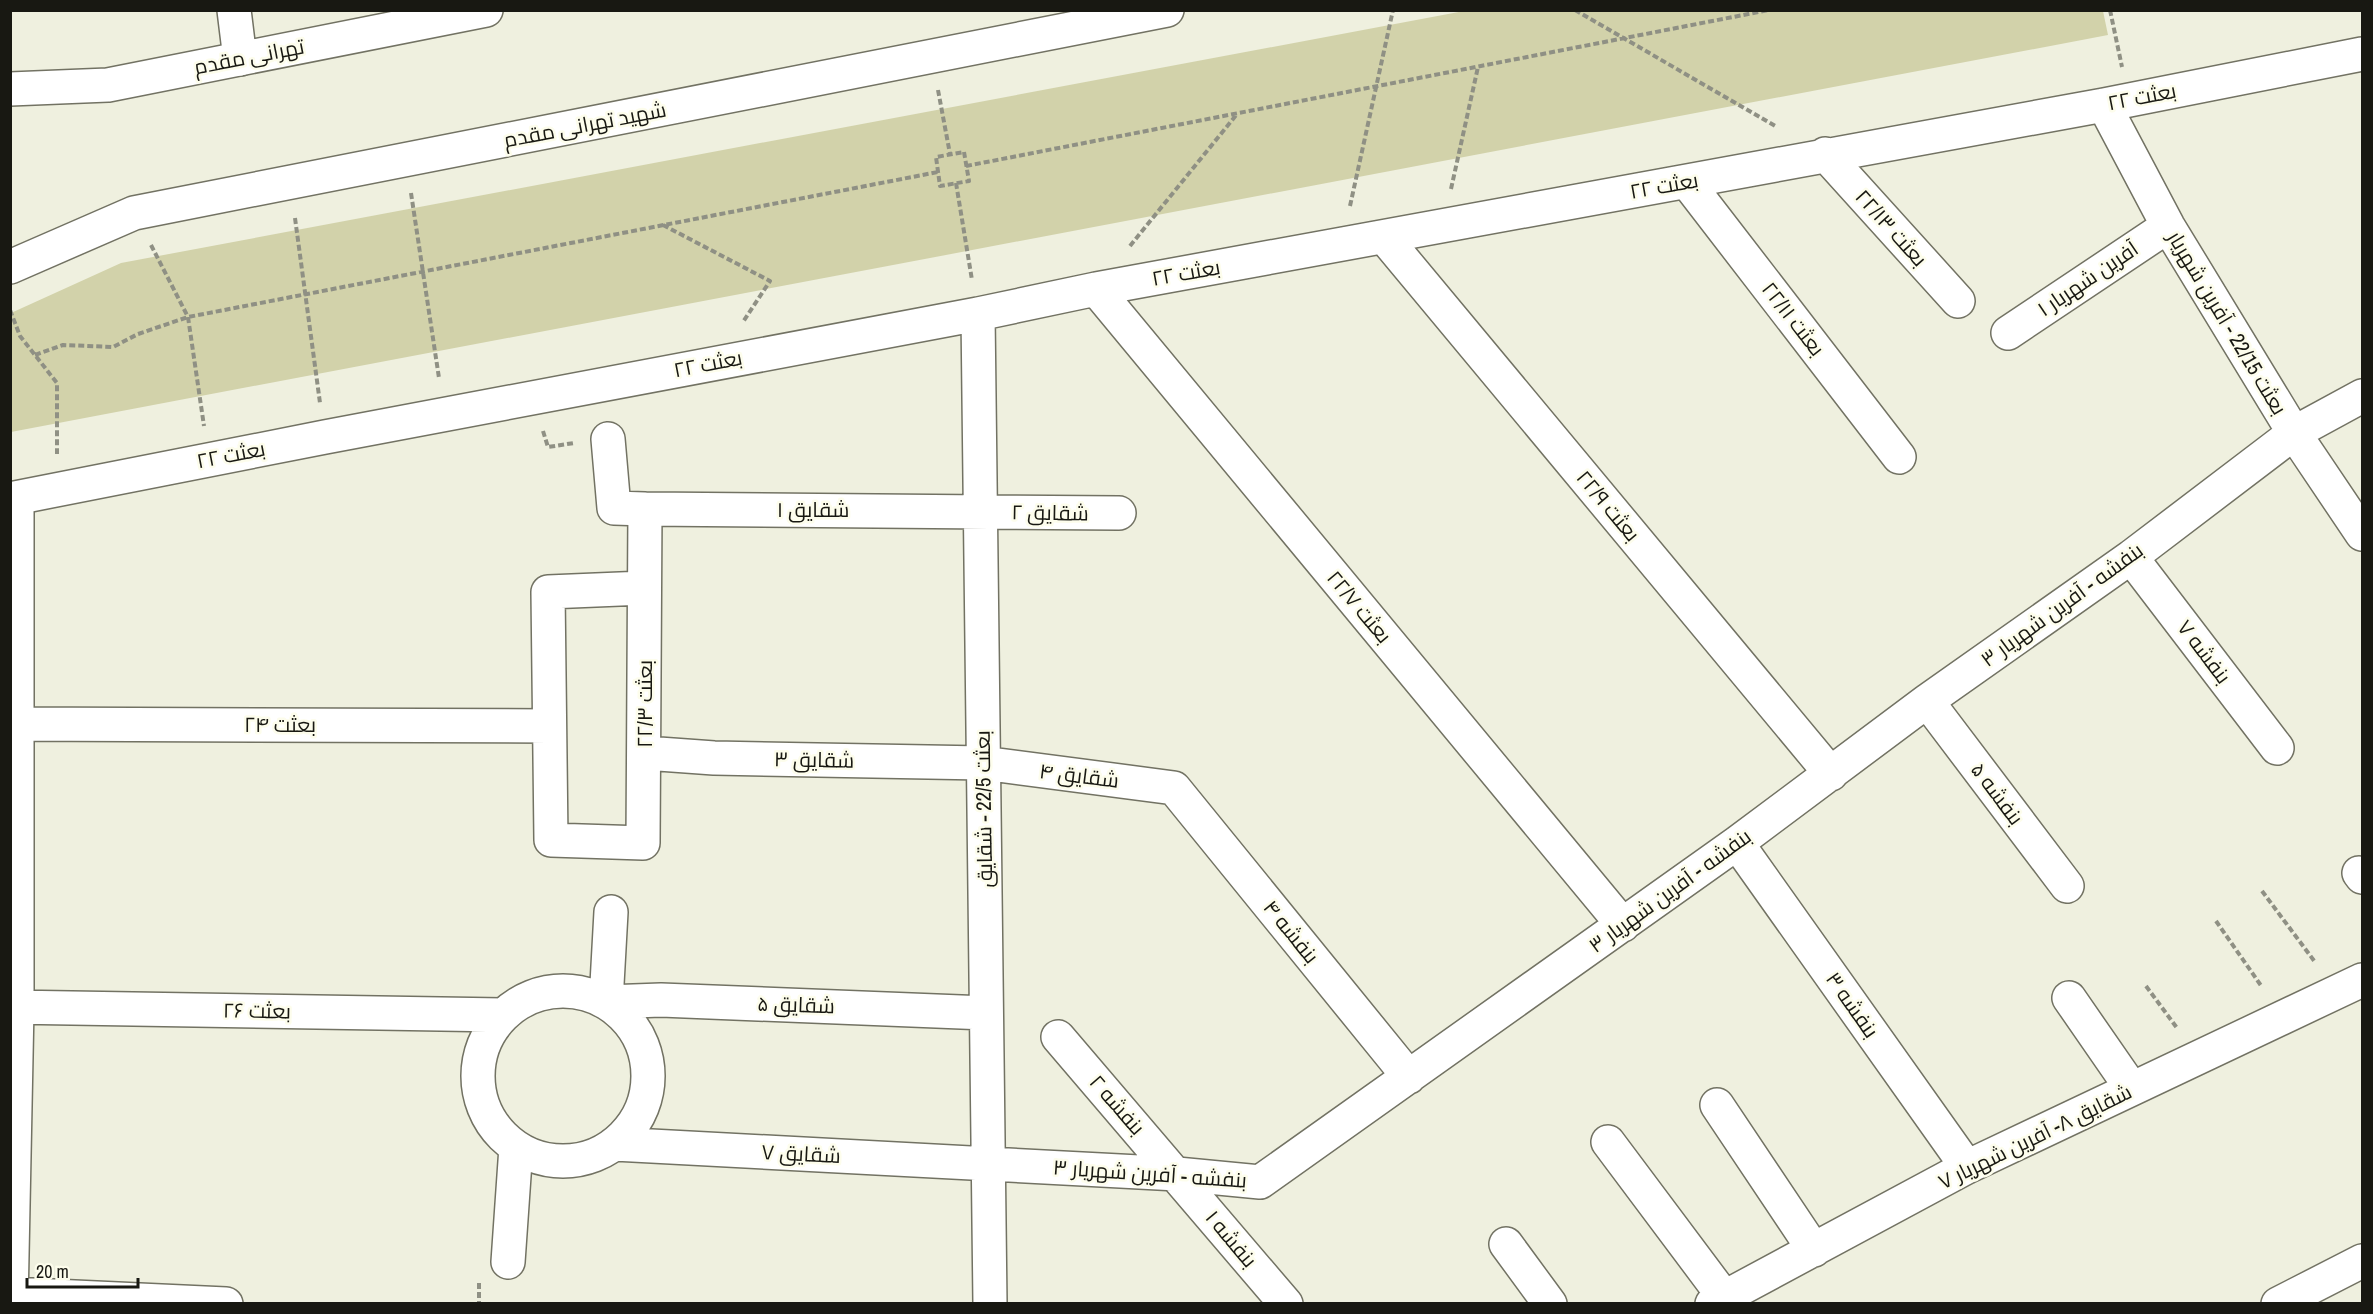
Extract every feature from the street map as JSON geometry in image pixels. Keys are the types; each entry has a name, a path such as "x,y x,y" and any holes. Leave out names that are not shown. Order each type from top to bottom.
{"street":[{"path":"234,10 240,59"},
{"name":"تهرانی مقدم","path":"10,89 108,85 486,10"},
{"name":"شهید تهرانی مقدم","path":"10,267 134,213 1167,10"},
{"name":"بعثت ۲۲","path":"14,499 210,459 978,314 1096,289 1687,182 1824,154 2117,102 2362,54"},
{"name":"بعثت 22/15 - آفرین شهریار","path":"2117,102 2168,226 2294,433 2362,534"},
{"name":"بعثت ۲۲/۱۳","path":"1824,154 1958,301"},
{"name":"بعثت ۲۲/۱۱","path":"1687,182 1899,457"},
{"name":"آفرین شهریار ۱","path":"2008,333 2168,226"},
{"name":"بعثت ۲۲/۹","path":"1385,238 1831,774"},
{"name":"بعثت ۲۲/۷","path":"1096,289 1623,925"},
{"name":"بعثت 22/5 - شقایق","path":"978,314 990,1304"},
{"name":"بنفشه - آفرین شهریار ۳","path":"988,1163 1177,1174 1260,1182 1737,843 1928,701 2131,557 2294,433 2362,396"},
{"name":"شقایق ۱","path":"608,439 614,508 980,512"},
{"path":"11,1304 14,1007 14,499"},
{"path":"644,588 645,509"},
{"name":"شقایق ۲","path":"980,512 1119,513"},
{"name":"بنفشه ۷","path":"2131,557 2277,748"},
{"name":"بعثت ۲۲/۳","path":"644,588 643,843 551,840 548,592 644,588"},
{"name":"بنفشه ۵","path":"1928,701 2067,886"},
{"name":"بعثت ۲۴","path":"14,724 549,726"},
{"name":"شقایق ۳","path":"645,753 714,758 983,763"},
{"name":"شقایق ۴","path":"983,763 1174,788"},
{"name":"بنفشه ۴","path":"1174,788 1408,1077"},
{"name":"بنفشه ۳","path":"1737,843 1967,1167"},
{"path":"606,1002 611,912"},
{"name":"شقایق ۸- آفرین شهریار ۷","path":"1718,1300 1967,1167 2350,986"},
{"path":"552,991 580,992 606,1002 628,1020 642,1044 648,1072 645,1100 633,1124 614,1144 591,1157 566,1161 540,1157 516,1147 497,1130 484,1108 478,1084 479,1059 488,1035 503,1015 525,998 552,991"},
{"path":"2069,998 2132,1089"},
{"name":"شقایق ۵","path":"606,1002 661,1000 986,1013"},
{"name":"بعثت ۲۶","path":"14,1007 503,1015"},
{"name":"بنفشه ۲","path":"1058,1037 1177,1174"},
{"path":"1718,1105 1814,1250"},
{"path":"1608,1142 1718,1300"},
{"name":"شقایق ۷","path":"614,1144 988,1163"},
{"path":"508,1262 516,1147"},
{"name":"بنفشه ۱","path":"1177,1174 1286,1304"},
{"path":"1506,1244 1550,1304"},
{"path":"2278,1304 2362,1261"},
{"path":"11,1294 226,1304"}],"path":[{"path":"1341,246 1393,10"},
{"path":"1575,10 1824,154"},
{"path":"966,166 1769,10"},
{"path":"2110,10 2117,102"},
{"path":"932,57 950,154"},
{"path":"1443,226 1478,67"},
{"path":"1096,289 1237,114"},
{"path":"964,152 969,181 940,186 936,157 950,154 964,152"},
{"path":"405,160 445,415"},
{"path":"35,355 63,345 113,346 138,334 188,317 938,172"},
{"path":"290,182 325,437"},
{"path":"956,183 978,314"},
{"path":"134,213 188,317 210,459"},
{"path":"662,225 770,281 718,362"},
{"path":"10,310 20,336 57,383 56,490"},
{"path":"533,398 548,447 608,439"},
{"path":"2262,891 2350,986"},
{"path":"2216,921 2283,1017"},
{"path":"2146,986 2199,1057"}],"green space":[{"path":"1464,11 2103,11 2108,35 11,432 11,313 121,263"}]}
